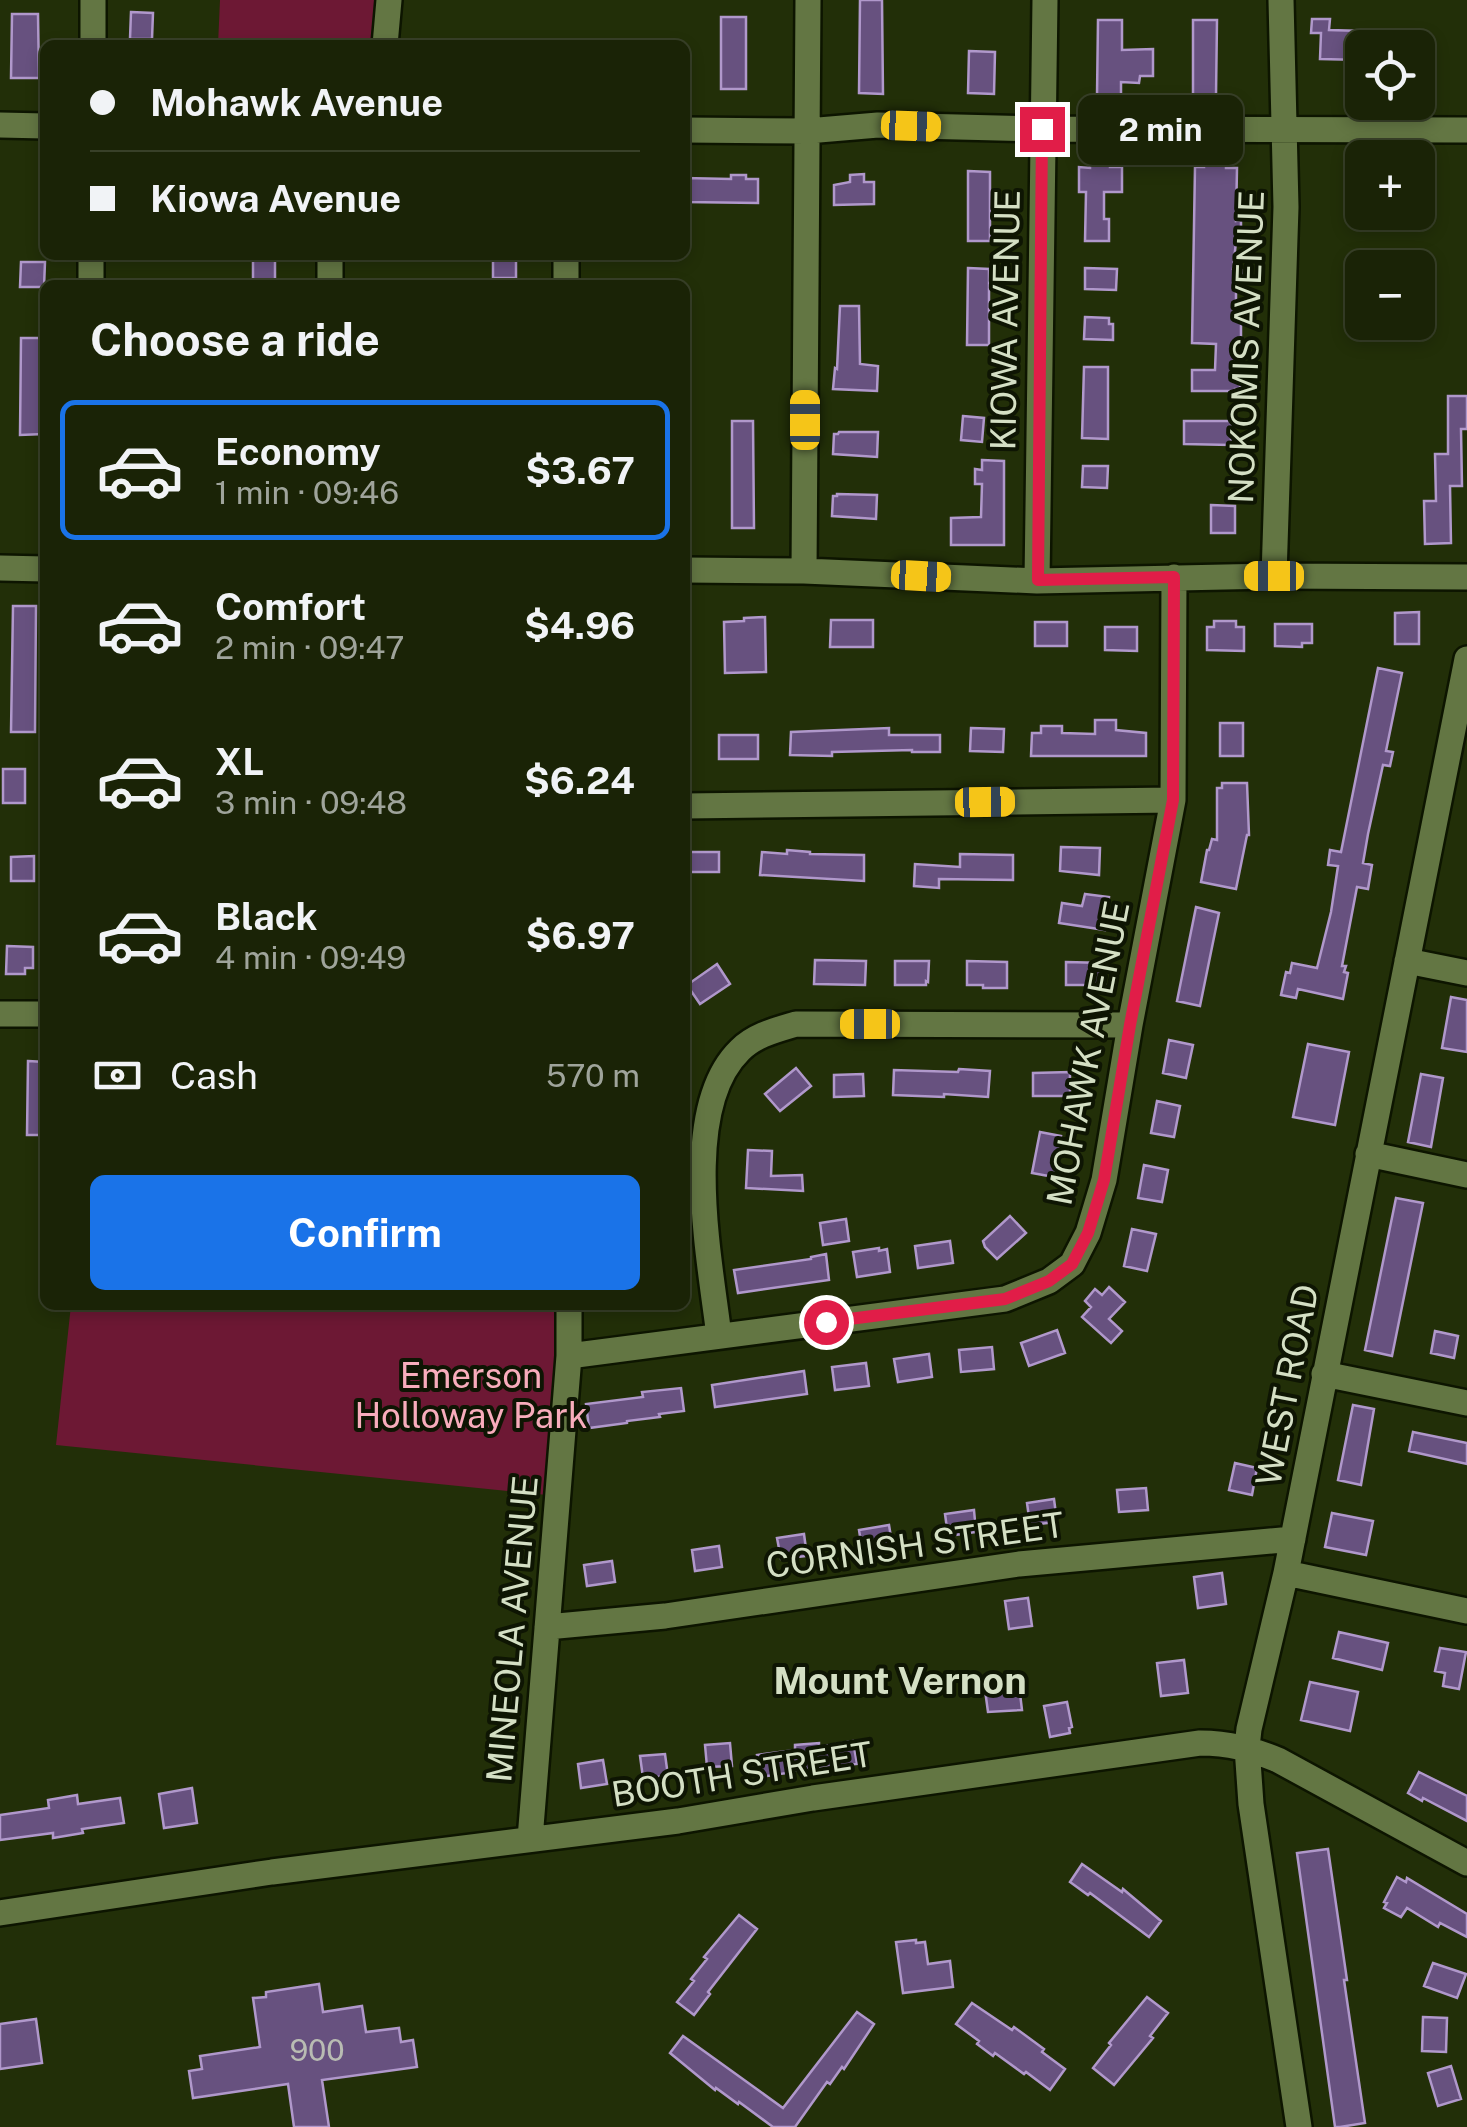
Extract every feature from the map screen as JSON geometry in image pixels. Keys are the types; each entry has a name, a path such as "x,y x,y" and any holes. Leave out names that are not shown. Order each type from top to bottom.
{"street":[{"path":"93,40 94,0"},
{"path":"386,40 390,0"},
{"path":"804,571 808,0"},
{"name":"KIOWA AVENUE","path":"1038,580 1045,0"},
{"name":"NOKOMIS AVENUE","path":"1274,576 1286,207 1282,0"},
{"path":"0,125 40,126"},
{"path":"690,130 808,131 878,125 1467,130"},
{"path":"0,568 40,569"},
{"path":"690,570 1038,580 1467,578"},
{"name":"MOHAWK AVENUE","path":"568,1356 1005,1299 1049,1281 1072,1264 1088,1233 1104,1180 1173,800 1174,577"},
{"name":"WEST ROAD","path":"1299,2127 1251,1804 1247,1748 1252,1710 1293,1539 1467,659"},
{"path":"690,806 1173,800"},
{"path":"1407,961 1467,973"},
{"path":"0,1014 40,1014"},
{"path":"719,1336 702,1201 704,1154 714,1091 740,1050 760,1036 796,1024 1130,1025"},
{"path":"1368,1154 1467,1175"},
{"name":"MINEOLA AVENUE","path":"530,1839 568,1356 568,1310"},
{"path":"1324,1374 1467,1403"},
{"name":"CORNISH STREET","path":"547,1627 665,1616 1018,1564 1293,1539"},
{"path":"1286,1573 1467,1610"},
{"name":"BOOTH STREET","path":"0,1912 678,1821 1200,1743 1247,1748 1278,1760 1467,1863"}],"green space":[{"path":"220,0 389,0 385,40 218,40"},
{"name":"Emerson Holloway Park","path":"70,1310 565,1310 557,1496 56,1445"}],"building":[{"path":"860,0 882,0 883,94 859,93"},
{"path":"131,12 153,13 152,39 130,39"},
{"path":"12,14 38,14 39,78 11,78"},
{"path":"721,17 746,17 746,89 721,89"},
{"path":"1312,19 1330,19 1329,30 1345,30 1345,60 1320,59 1321,33 1311,33"},
{"path":"1098,20 1122,20 1122,50 1153,49 1153,76 1140,76 1139,83 1121,82 1121,96 1097,96"},
{"path":"1193,20 1217,20 1216,96 1193,96"},
{"path":"969,51 995,52 994,94 968,93"},
{"path":"1090,161 1110,161 1110,167 1122,167 1122,192 1104,192 1109,241 1085,241 1086,192 1079,192 1079,167 1090,168"},
{"path":"1204,162 1226,162 1226,168 1237,168 1236,221 1241,220 1241,242 1236,242 1233,269 1242,270 1241,291 1236,291 1241,340 1237,340 1234,368 1240,368 1240,389 1235,391 1192,391 1192,370 1215,370 1216,344 1192,343 1195,167 1204,167"},
{"path":"968,171 990,172 990,241 968,241"},
{"path":"864,174 864,182 874,182 874,204 834,205 834,185 850,182 850,175"},
{"path":"731,175 746,175 746,179 758,179 758,203 690,202 690,178 731,179"},
{"path":"253,260 275,260 275,280 253,280"},
{"path":"493,260 516,260 516,278 493,278"},
{"path":"21,262 45,262 40,287 20,287"},
{"path":"968,268 989,269 989,345 967,345"},
{"path":"1085,268 1117,269 1116,290 1085,289"},
{"path":"840,306 859,306 860,364 878,366 877,391 833,389"},
{"path":"1085,317 1109,318 1113,340 1084,339"},
{"path":"21,338 40,338 40,434 20,435"},
{"path":"1084,367 1108,367 1108,439 1082,438"},
{"path":"1448,396 1467,396 1467,429 1461,429 1462,486 1450,486 1451,543 1425,544 1424,501 1436,501 1435,454 1448,454"},
{"path":"963,416 984,418 982,442 961,440"},
{"path":"732,421 753,421 754,528 732,528"},
{"path":"1184,421 1231,421 1231,445 1184,444"},
{"path":"878,432 877,457 833,454 834,434"},
{"path":"982,460 1004,461 1004,545 951,545 951,518 981,517 982,484 975,484 975,469 982,470"},
{"path":"1083,466 1108,466 1107,488 1082,487"},
{"path":"877,495 876,519 832,516 833,496"},
{"path":"1211,505 1235,506 1235,533 1211,533"},
{"path":"13,606 36,606 35,732 11,732"},
{"path":"1419,612 1419,644 1395,644 1395,613"},
{"path":"765,617 766,672 725,673 724,622"},
{"path":"831,620 873,620 873,647 830,647"},
{"path":"1214,621 1236,621 1236,627 1244,627 1244,651 1207,650 1207,627 1214,627"},
{"path":"1035,622 1067,622 1067,646 1035,646"},
{"path":"1275,624 1312,624 1312,643 1302,643 1302,647 1275,646"},
{"path":"1105,627 1137,627 1137,651 1105,650"},
{"path":"1378,668 1402,673 1386,751 1393,752 1390,766 1383,765 1363,863 1372,865 1368,889 1357,887 1342,966 1346,966 1344,972 1348,973 1343,999 1298,989 1296,998 1281,995 1292,963 1317,968 1338,866 1328,865 1330,850 1341,852"},
{"path":"1095,720 1116,720 1116,730 1146,733 1146,756 1031,756 1032,733 1041,733 1041,726 1062,726 1062,733 1095,734"},
{"path":"1220,723 1243,723 1243,756 1220,756"},
{"path":"889,728 889,735 940,735 940,752 790,755 791,732"},
{"path":"971,728 1004,729 1003,752 970,751"},
{"path":"719,735 758,735 758,759 719,759"},
{"path":"3,769 25,769 25,803 3,803"},
{"path":"1222,783 1247,783 1249,835 1236,889 1201,882 1207,850 1212,839 1217,840 1217,788 1222,788"},
{"path":"1061,847 1100,848 1099,875 1060,871"},
{"path":"787,850 864,855 864,881 760,875 762,852 787,854"},
{"path":"690,852 719,852 719,872 690,872"},
{"path":"960,854 1013,855 1013,880 939,879 939,888 914,886 915,864 960,867"},
{"path":"34,856 34,881 11,881 11,857"},
{"path":"1085,894 1109,897 1105,930 1059,923 1062,903 1082,906"},
{"path":"1196,907 1219,913 1200,1006 1177,1001"},
{"path":"7,946 33,947 33,968 25,968 25,974 6,974"},
{"path":"815,960 866,961 865,985 814,984"},
{"path":"895,961 929,961 926,985 895,985"},
{"path":"967,961 1007,962 1007,988 967,985"},
{"path":"1066,962 1105,963 1105,985 1066,985"},
{"path":"717,964 730,984 700,1004 690,983"},
{"path":"1451,997 1467,1000 1467,1052 1442,1048"},
{"path":"1169,1040 1193,1045 1186,1078 1163,1073"},
{"path":"1308,1044 1349,1052 1335,1125 1293,1117"},
{"path":"28,1061 40,1062 40,1135 27,1135"},
{"path":"796,1068 811,1086 780,1111 765,1094"},
{"path":"894,1070 990,1071 988,1097 893,1095"},
{"path":"1070,1072 1070,1096 1033,1096 1033,1073"},
{"path":"863,1074 864,1096 834,1097 834,1075"},
{"path":"1421,1074 1443,1078 1431,1147 1408,1142"},
{"path":"1157,1101 1180,1106 1174,1137 1151,1133"},
{"path":"1040,1132 1061,1136 1054,1177 1032,1173"},
{"path":"748,1150 772,1151 771,1176 802,1175 803,1191 746,1188"},
{"path":"1144,1165 1168,1170 1162,1202 1138,1198"},
{"path":"1396,1198 1423,1203 1392,1356 1365,1350"},
{"path":"1010,1216 1026,1233 997,1259 983,1241"},
{"path":"846,1219 849,1241 823,1245 820,1223"},
{"path":"1132,1229 1156,1234 1147,1271 1124,1266"},
{"path":"950,1241 953,1263 918,1268 915,1246"},
{"path":"887,1249 890,1272 857,1277 853,1252"},
{"path":"826,1254 829,1280 738,1293 734,1270"},
{"path":"1109,1287 1125,1302 1109,1319 1122,1331 1111,1343 1082,1317 1091,1307 1085,1301 1095,1289 1102,1295"},
{"path":"1057,1330 1065,1353 1029,1366 1021,1343"},
{"path":"1435,1331 1458,1336 1454,1358 1431,1353"},
{"path":"992,1347 994,1369 961,1372 959,1350"},
{"path":"929,1354 932,1377 898,1382 894,1359"},
{"path":"866,1363 869,1386 835,1390 832,1367"},
{"path":"804,1371 807,1394 715,1407 712,1385"},
{"path":"681,1388 684,1411 589,1428 586,1404"},
{"path":"1353,1405 1374,1409 1361,1485 1338,1480"},
{"path":"1413,1432 1467,1443 1467,1464 1409,1451"},
{"path":"1235,1463 1257,1468 1252,1495 1229,1490"},
{"path":"1146,1488 1148,1510 1119,1512 1117,1490"},
{"path":"1054,1499 1057,1522 1030,1525 1027,1503"},
{"path":"974,1510 976,1532 948,1536 945,1514"},
{"path":"1332,1513 1373,1521 1366,1555 1325,1547"},
{"path":"889,1525 892,1543 862,1549 859,1530"},
{"path":"804,1534 807,1556 781,1559 777,1538"},
{"path":"719,1546 722,1567 695,1571 692,1550"},
{"path":"612,1561 615,1582 587,1586 584,1565"},
{"path":"1222,1573 1226,1604 1198,1608 1194,1577"},
{"path":"1028,1598 1032,1626 1009,1629 1005,1601"},
{"path":"1339,1632 1388,1643 1382,1670 1333,1658"},
{"path":"1440,1648 1466,1652 1459,1689 1443,1686 1445,1673 1435,1671"},
{"path":"1184,1660 1188,1693 1161,1696 1157,1663"},
{"path":"1310,1682 1358,1692 1350,1731 1301,1720"},
{"path":"1019,1685 1022,1710 988,1712 985,1690"},
{"path":"1067,1702 1070,1733 1050,1737 1044,1706"},
{"path":"853,1741 857,1764 760,1777 757,1755 795,1750 795,1745 819,1743 819,1747"},
{"path":"730,1743 732,1766 707,1767 705,1745"},
{"path":"665,1754 668,1776 643,1778 640,1756"},
{"path":"603,1760 607,1784 581,1788 578,1764"},
{"path":"1419,1772 1467,1796 1467,1821 1408,1793"},
{"path":"192,1788 197,1823 164,1828 159,1794"},
{"path":"77,1795 78,1804 120,1798 124,1823 53,1838 53,1833 0,1840 0,1815 49,1808 48,1800"},
{"path":"1328,1849 1365,2123 1340,2127 1335,2127 1297,1853"},
{"path":"1082,1864 1122,1892 1123,1889 1161,1921 1149,1937 1070,1882"},
{"path":"1397,1877 1406,1882 1407,1878 1467,1914 1467,1937 1440,1923 1438,1927 1407,1908 1401,1917 1384,1908"},
{"path":"739,1915 757,1929 694,2015 677,2002 694,1981 691,1979 707,1959 704,1957"},
{"path":"896,1942 925,1942 928,1964 950,1961 953,1987 903,1993"},
{"path":"1433,1963 1466,1974 1457,1998 1424,1986"},
{"path":"319,1984 323,2012 362,2006 366,2032 399,2028 401,2042 413,2040 417,2067 322,2080 329,2127 294,2127 288,2084 193,2098 189,2071 202,2069 200,2056 260,2047 253,1998 266,1997 266,1992"},
{"path":"1147,1997 1168,2013 1114,2085 1093,2068"},
{"path":"972,2003 1012,2030 1014,2027 1065,2069 1050,2090 995,2053 993,2056 956,2024"},
{"path":"857,2012 874,2024 844,2069 830,2084 827,2082 795,2127 773,2127 715,2090 670,2053 683,2036 783,2108"},
{"path":"1423,2017 1447,2018 1446,2052 1422,2051"},
{"path":"36,2019 42,2063 0,2069 0,2024"},
{"path":"1451,2066 1461,2099 1438,2106 1428,2073"}],"district":[{"name":"Mount Vernon","path":"900,1680"}],"route":[{"path":"826,1322 1005,1299 1049,1281 1072,1264 1088,1233 1104,1180 1173,800 1174,577 1038,580 1042,129"}]}
